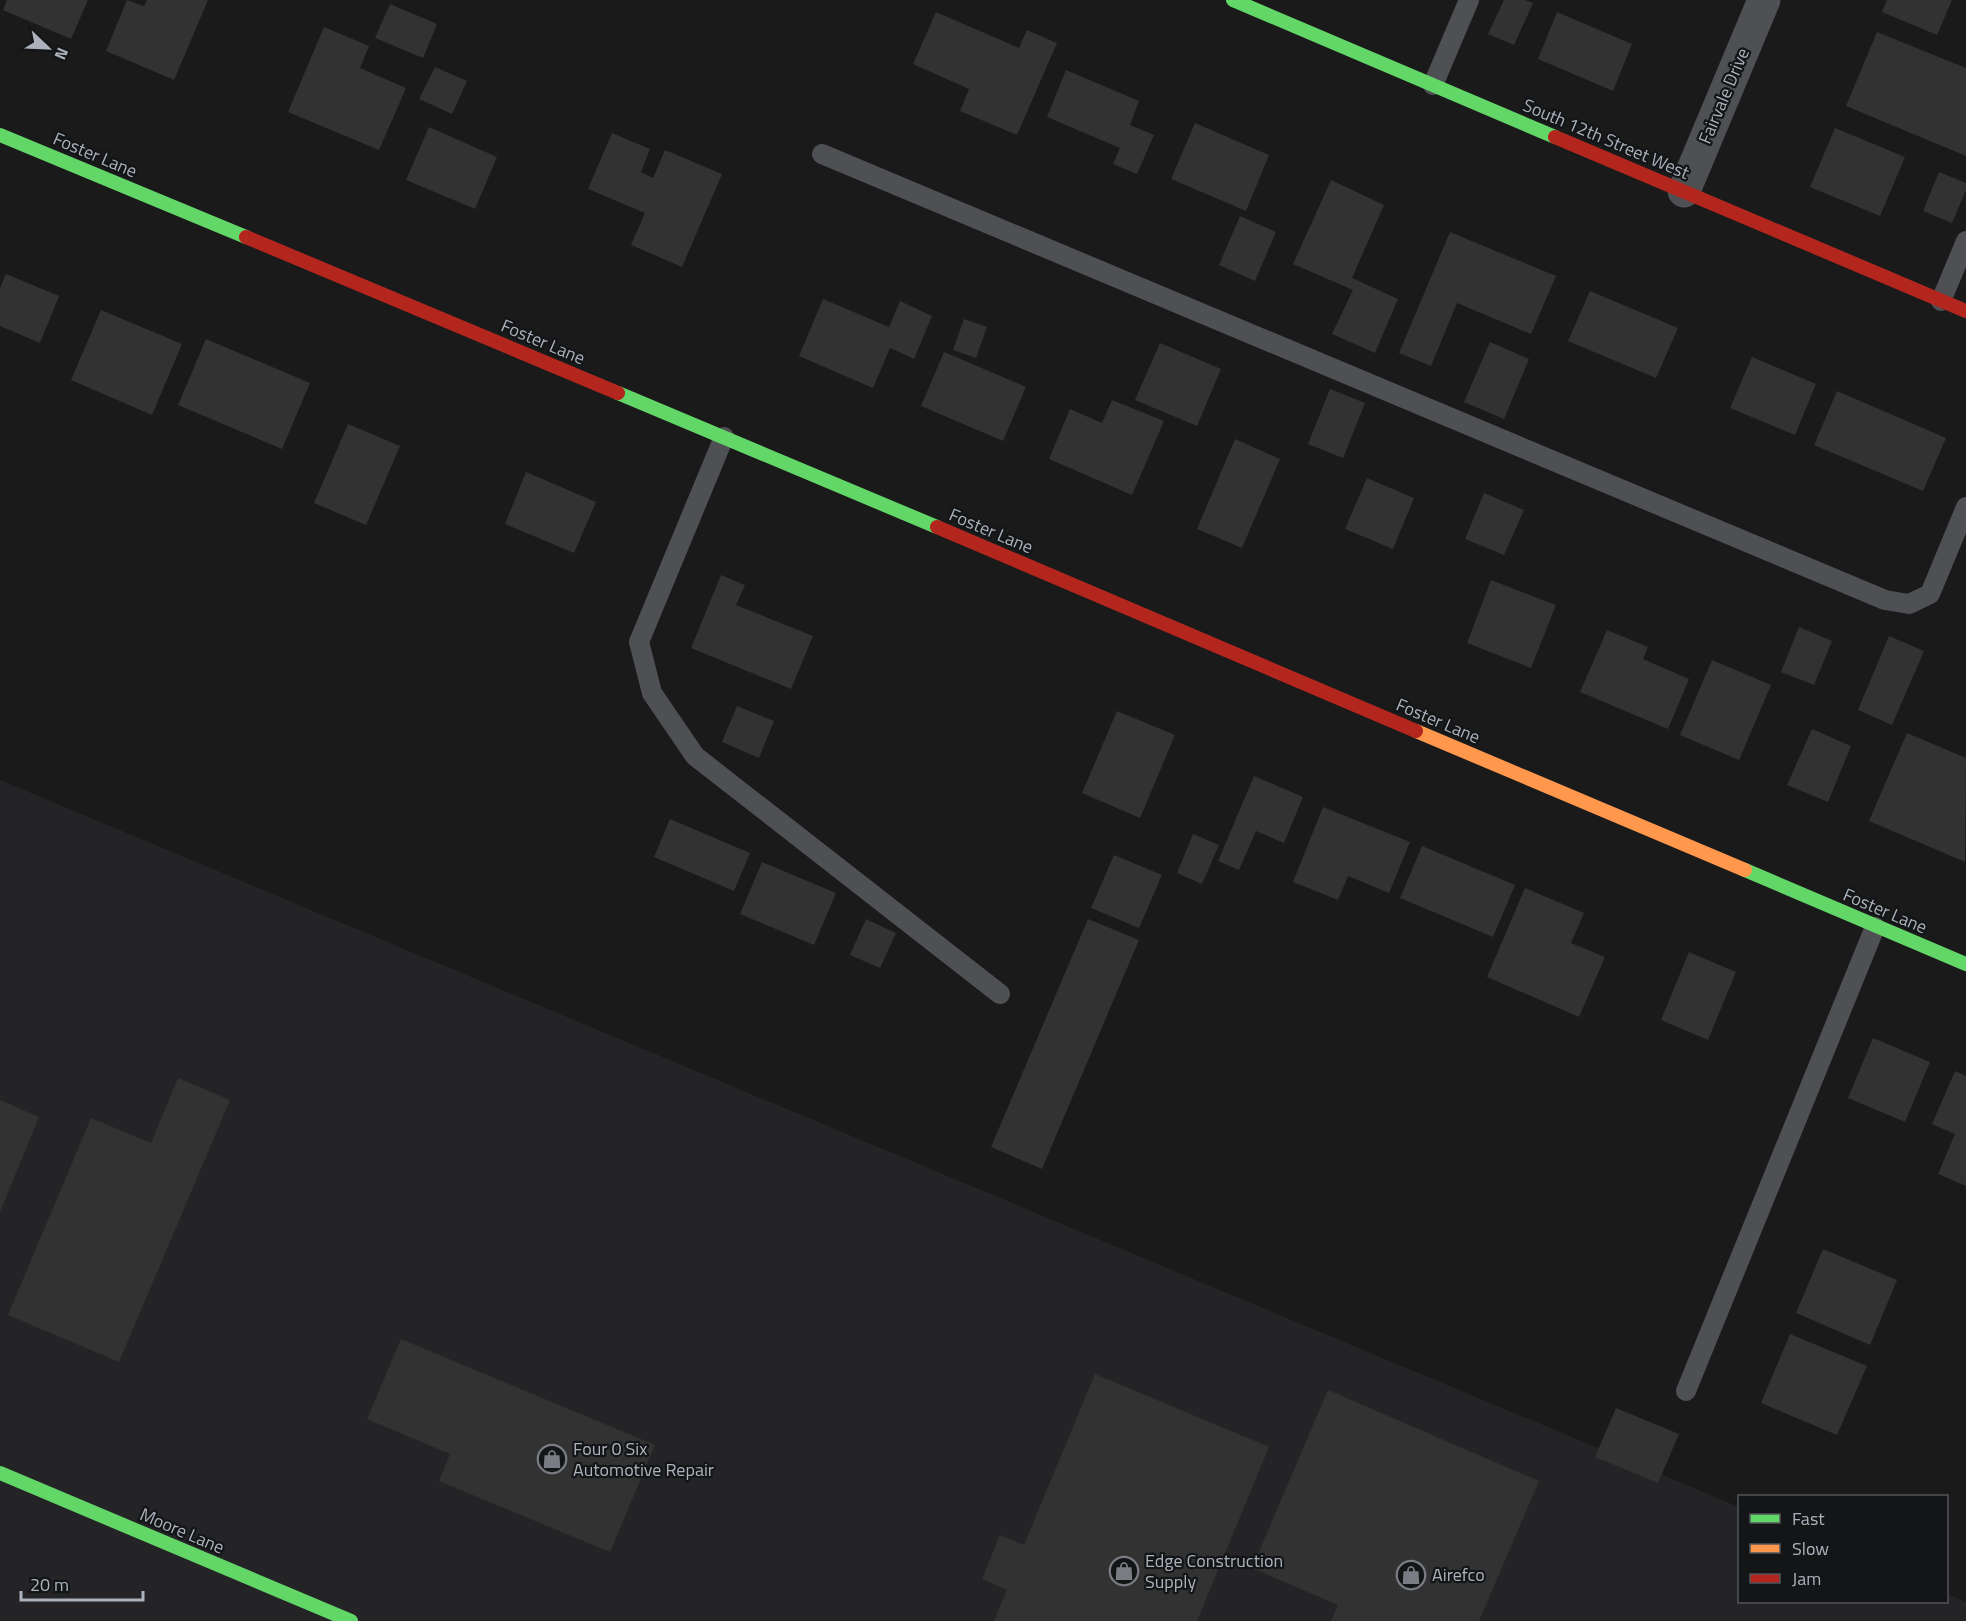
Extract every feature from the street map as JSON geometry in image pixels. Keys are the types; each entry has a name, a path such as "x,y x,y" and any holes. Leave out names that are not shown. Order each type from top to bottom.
{"street":[{"name":"South 12th Street West","path":"1233,0 1966,311"},
{"name":"Fairvale Drive","path":"1684,192 1764,0"},
{"name":"Foster Lane","path":"0,135 724,437 1966,964"},
{"name":"Moore Lane","path":"0,1473 351,1621"}],"lane":[{"path":"1433,85 1469,0"},
{"path":"822,154 1885,600 1909,604 1930,594 1966,507"},
{"path":"1941,301 1966,241"},
{"path":"724,437 639,642 652,693 695,756 1000,994"},
{"path":"1686,1391 1875,927"}],"shaded area":[{"path":"0,780 1738,1507 1738,1603 1948,1603 1948,1594 1966,1602 1966,1621 0,1621"}],"building":[{"path":"7,0 88,0 71,39 3,10"},
{"path":"127,0 144,6 147,0 208,0 174,80 106,51"},
{"path":"1504,0 1525,0 1533,3 1514,45 1488,34"},
{"path":"1887,0 1952,0 1937,35 1882,12"},
{"path":"390,4 437,24 423,58 375,38"},
{"path":"936,12 1019,48 1027,30 1057,43 1017,135 960,111 969,89 913,64"},
{"path":"1557,12 1632,44 1613,91 1538,59"},
{"path":"324,27 369,46 360,68 406,88 379,150 288,112"},
{"path":"1877,32 1966,68 1966,156 1846,106"},
{"path":"435,67 467,81 452,114 419,99"},
{"path":"1066,70 1139,101 1130,125 1154,135 1137,174 1113,164 1120,148 1047,117"},
{"path":"1195,123 1269,155 1246,211 1171,179"},
{"path":"429,127 497,157 475,209 406,180"},
{"path":"1835,128 1905,157 1880,216 1810,187"},
{"path":"612,133 650,149 641,172 653,178 665,150 722,174 682,267 631,245 645,213 588,189"},
{"path":"1939,172 1966,183 1966,190 1952,223 1923,211"},
{"path":"1331,180 1384,205 1352,278 1398,299 1375,353 1332,334 1353,290 1293,264"},
{"path":"1240,216 1276,232 1255,281 1219,265"},
{"path":"1450,232 1556,276 1531,334 1457,303 1431,366 1399,353"},
{"path":"6,274 59,296 40,343 0,326 0,288"},
{"path":"1590,291 1678,328 1656,378 1568,341"},
{"path":"823,299 889,327 900,301 932,316 914,359 890,348 873,388 799,356"},
{"path":"101,310 182,344 152,415 71,380"},
{"path":"964,319 987,327 976,358 953,350"},
{"path":"206,339 310,383 282,449 178,405"},
{"path":"1490,342 1529,359 1504,419 1464,402"},
{"path":"1160,343 1221,369 1197,426 1135,400"},
{"path":"944,352 1026,387 1003,441 921,406"},
{"path":"1752,357 1816,384 1795,435 1730,408"},
{"path":"1330,389 1365,403 1343,458 1308,444"},
{"path":"1837,391 1946,438 1923,491 1814,445"},
{"path":"1112,400 1164,421 1132,495 1049,459 1070,409 1102,423"},
{"path":"348,424 400,446 366,525 314,503"},
{"path":"1235,439 1280,459 1242,548 1197,529"},
{"path":"526,472 596,502 574,553 505,524"},
{"path":"1367,478 1414,498 1393,549 1345,529"},
{"path":"1484,493 1524,510 1504,555 1465,539"},
{"path":"721,575 745,585 736,605 813,636 791,689 691,648"},
{"path":"1491,580 1556,605 1531,668 1467,643"},
{"path":"1799,627 1832,641 1814,685 1781,672"},
{"path":"1607,630 1648,647 1643,659 1689,679 1668,729 1580,692"},
{"path":"1889,636 1924,651 1892,725 1858,710"},
{"path":"1712,660 1771,685 1739,760 1680,735"},
{"path":"737,706 774,721 759,758 722,742"},
{"path":"1117,711 1175,735 1140,818 1082,793"},
{"path":"1812,729 1851,746 1828,802 1787,785"},
{"path":"1907,733 1966,758 1965,862 1869,821"},
{"path":"1254,776 1303,797 1284,843 1256,831 1239,870 1218,861"},
{"path":"1323,807 1410,842 1389,893 1348,876 1338,900 1293,882"},
{"path":"670,819 750,853 734,891 654,857"},
{"path":"1193,834 1219,845 1202,884 1177,873"},
{"path":"1422,846 1515,885 1493,937 1400,898"},
{"path":"1114,855 1162,875 1139,928 1091,908"},
{"path":"762,862 836,893 814,945 740,914"},
{"path":"1525,888 1584,913 1571,943 1605,957 1579,1017 1487,977"},
{"path":"866,919 896,933 880,968 850,955"},
{"path":"1088,919 1139,940 1042,1169 991,1147"},
{"path":"1689,952 1736,972 1708,1040 1661,1020"},
{"path":"1873,1038 1930,1062 1905,1122 1848,1098"},
{"path":"1955,1071 1966,1076 1966,1186 1938,1174 1955,1134 1932,1124"},
{"path":"178,1078 230,1100 119,1362 8,1315 91,1118 151,1143"},
{"path":"0,1100 39,1117 0,1212"},
{"path":"1823,1249 1897,1280 1870,1345 1796,1313"},
{"path":"1790,1334 1867,1366 1837,1435 1761,1403"},
{"path":"401,1339 655,1445 610,1552 439,1481 450,1454 367,1419"},
{"path":"1095,1374 1269,1447 1197,1621 994,1621 1007,1590 982,1579 1000,1535 1024,1545"},
{"path":"1328,1390 1539,1481 1479,1621 1331,1621 1338,1605 1252,1568"},
{"path":"1616,1408 1679,1434 1658,1483 1595,1457"}],"traffic: fast":[{"path":"1233,0 1555,137"},
{"path":"0,135 246,237"},
{"path":"618,393 937,527"},
{"path":"1745,870 1966,964"},
{"path":"0,1473 351,1621"}],"traffic: slow":[{"path":"1416,731 1745,870"}],"traffic: jam":[{"path":"1555,137 1966,311"},
{"path":"246,237 618,393"},
{"path":"937,527 1416,731"}],"place":[{"name":"Four 0 Six Automotive Repair","path":"552,1459"},
{"name":"Edge Construction Supply","path":"1124,1571"},
{"name":"Airefco","path":"1411,1575"}]}
